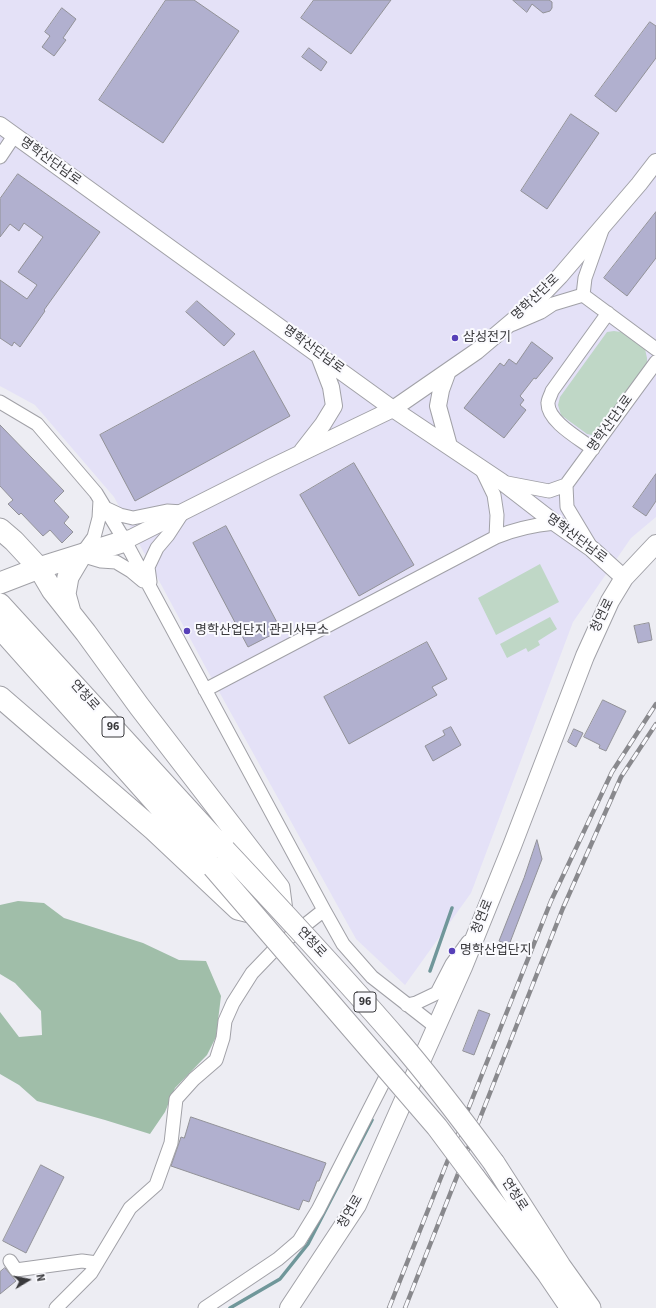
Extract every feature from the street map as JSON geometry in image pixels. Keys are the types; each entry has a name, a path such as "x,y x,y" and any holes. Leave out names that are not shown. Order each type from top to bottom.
{"highway":[{"path":"0,529 17,544 39,568 52,590 139,706 221,859"},
{"path":"0,583 39,568 125,541"},
{"path":"17,544 35,553 52,558 81,555"},
{"path":"70,613 65,594 68,577 81,555"},
{"name":"연청로","path":"0,604 221,859 252,912 437,1127 548,1274 571,1308"},
{"name":"연청로","path":"0,628 221,859 282,911 398,1040 458,1114 494,1163 571,1282 590,1308"},
{"path":"0,698 154,830 221,859"},
{"path":"571,1282 606,1308"}],"main road":[{"name":"청연로","path":"289,1308 357,1205 479,928 585,656 610,601 624,578 656,544"}],"street":[{"name":"명학산단남로","path":"0,125 318,353 393,409 502,482 555,524 592,549 624,578"},
{"path":"0,156 14,136"},
{"name":"명학산단로","path":"125,541 300,453 393,409 477,351 535,302 560,276 603,227 656,162"},
{"path":"583,295 585,278 603,227"},
{"path":"583,295 656,349"},
{"path":"506,328 541,312 553,304 583,295"},
{"path":"593,449 557,422 550,414 548,403 552,391 608,313"},
{"path":"300,453 334,406 331,387 318,353"},
{"name":"명학산단1로","path":"566,486 656,362"},
{"path":"448,371 441,390 438,406 449,446"},
{"path":"0,402 37,424 62,452 102,504 125,541 343,944 372,977 436,1027"},
{"path":"481,468 494,495 497,515 496,537"},
{"path":"502,482 549,492 566,486 567,508 592,549"},
{"path":"102,504 120,515 133,518 167,511 183,512 168,536 157,548 148,567 150,588"},
{"path":"102,504 94,537 81,555 101,561 116,562 131,571 150,588"},
{"path":"205,690 496,537 515,530 537,525 555,524"},
{"path":"56,1308 91,1273 130,1208 156,1184 171,1143 176,1099 194,1079 216,1060 223,1038 224,1021 233,1003 252,974 276,948 324,910"},
{"path":"407,1005 416,1003 437,993 452,964 479,928"},
{"path":"205,1308 278,1259 299,1241 318,1210 389,1071"},
{"path":"10,1261 16,1270 82,1261 97,1262"}],"shaded area":[{"path":"0,0 656,0 656,517 631,538 573,622 471,893 405,985 356,939 206,668 114,497 35,405 0,386"}],"green space":[{"path":"607,332 621,332 645,349 647,365 598,432 592,435 587,434 561,415 558,405 560,397"},
{"path":"540,564 559,602 496,635 478,598"},
{"path":"550,617 557,629 538,641 540,645 528,652 526,648 507,658 500,644"},
{"path":"18,901 44,903 64,918 143,943 179,960 206,961 221,996 216,1037 207,1055 175,1088 165,1112 150,1134 37,1101 19,1085 0,1074 0,1012 19,1037 42,1035 41,1011 15,983 0,974 0,905"}],"building":[{"path":"166,0 194,0 239,31 163,143 99,100"},
{"path":"314,0 391,0 351,54 301,18"},
{"path":"513,0 549,0 552,2 552,8 550,11 543,13 532,4 527,12"},
{"path":"62,8 76,19 63,38 66,40 54,56 42,47 50,36 45,32"},
{"path":"650,22 656,26 656,58 616,112 595,96"},
{"path":"309,48 327,62 321,71 302,57"},
{"path":"571,114 599,133 547,209 521,191"},
{"path":"18,174 100,232 44,310 45,311 20,347 14,342 12,346 0,338 0,280 27,299 37,285 18,272 43,237 24,223 19,231 10,224 0,237 0,199"},
{"path":"656,212 656,258 627,296 604,278"},
{"path":"197,301 235,334 224,346 186,312"},
{"path":"532,342 553,358 536,379 534,378 520,396 524,400 520,405 526,410 504,438 464,408 500,363 504,366 509,359 516,364"},
{"path":"254,351 290,416 135,501 100,435"},
{"path":"0,425 64,491 54,501 69,517 64,523 73,532 62,543 50,530 43,536 21,513 19,515 8,504 13,500 0,486"},
{"path":"354,463 414,565 359,596 300,495"},
{"path":"656,474 656,501 646,516 633,507"},
{"path":"226,526 281,630 248,647 193,543"},
{"path":"649,623 652,640 638,643 634,626"},
{"path":"427,642 447,679 432,687 437,695 349,744 324,697"},
{"path":"603,700 626,711 606,751 599,748 600,745 584,737"},
{"path":"451,727 461,745 433,761 425,746 445,735 443,731"},
{"path":"574,729 583,733 576,747 568,742"},
{"path":"537,840 542,859 509,945 499,941 524,878"},
{"path":"479,1010 490,1014 474,1055 463,1051"},
{"path":"191,1117 326,1163 309,1202 303,1200 299,1210 171,1166 181,1137 184,1138"},
{"path":"41,1165 64,1177 26,1253 3,1241"},
{"path":"5,1268 16,1281 0,1294 0,1272"}],"waterway":[{"path":"430,971 452,908"},
{"path":"230,1308 280,1279 308,1244 372,1120"}],"railway":[{"path":"389,1308 551,901 612,772 656,704"},
{"path":"405,1308 563,908 621,777 656,724"}],"place":[{"name":"삼성전기","path":"455,338"},
{"name":"명학산업단지 관리사무소","path":"187,631"},
{"name":"명학산업단지","path":"452,951"}]}
